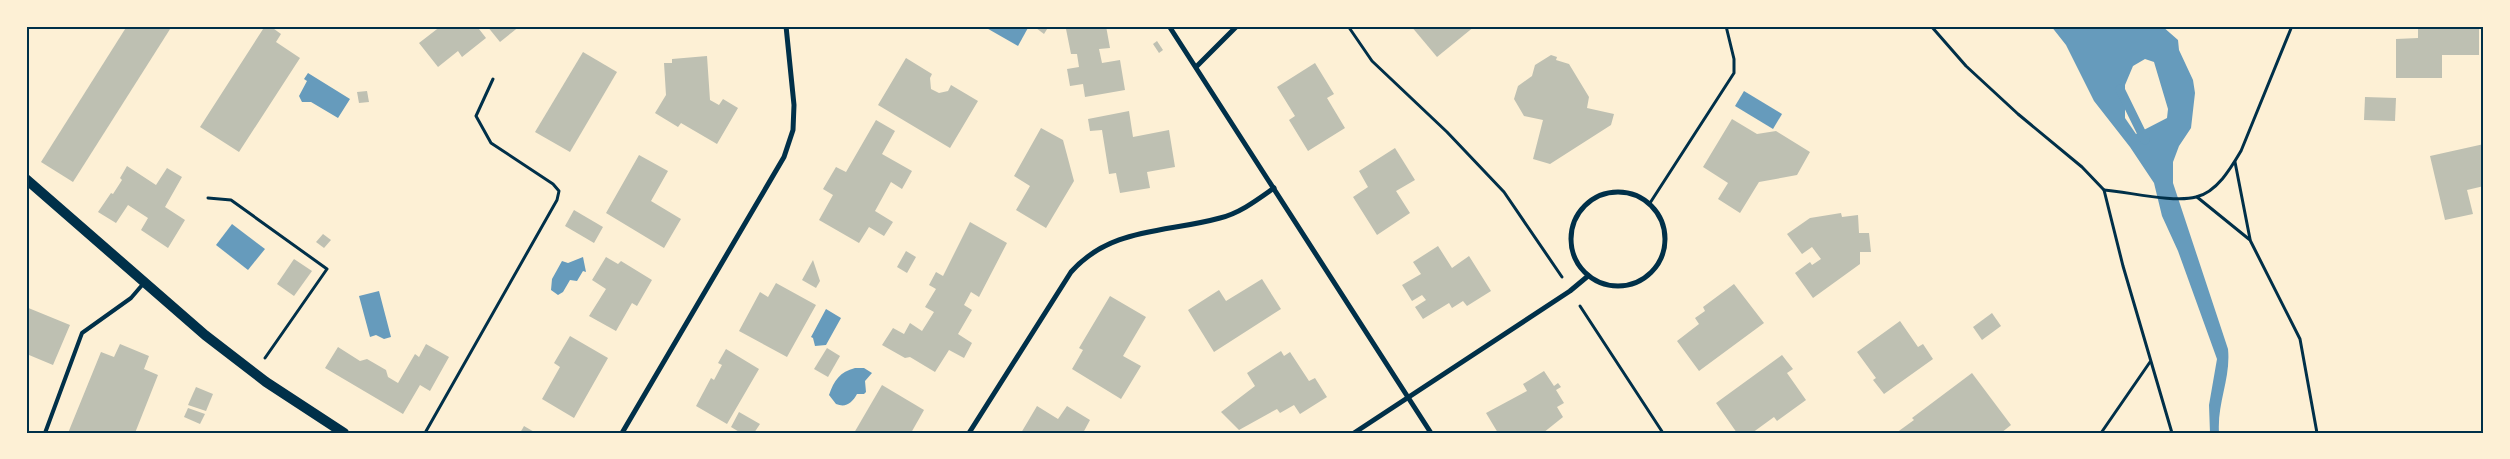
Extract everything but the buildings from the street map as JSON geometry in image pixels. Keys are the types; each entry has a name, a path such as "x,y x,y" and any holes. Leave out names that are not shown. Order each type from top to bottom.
{"main road":[{"path":"26,178 205,335 254,373 344,433"}],"street":[{"path":"622,433 784,157 793,130 794,105 786,26"},
{"path":"1169,26 1431,433"},
{"path":"1196,67 1237,26"},
{"path":"969,433 1071,272 1087,255 1104,245 1123,238 1222,218 1245,208 1274,188"},
{"path":"1615,192 1637,195 1650,203 1660,216 1665,232 1665,248 1660,263 1649,276 1634,284 1618,287 1602,284 1588,276 1578,264 1572,251 1573,228 1582,208 1593,198 1615,192"},
{"path":"1354,433 1570,291 1588,276"}],"lane":[{"path":"46,433 82,333 131,298 144,282"}],"path":[{"path":"1348,26 1372,61 1447,132 1504,192 1663,433"},
{"path":"1650,203 1734,73 1734,58 1726,26"},
{"path":"1931,26 1966,66 2018,114 2082,167 2104,190 2109,216 2172,433"},
{"path":"2104,190 2178,199 2197,198 2219,182 2235,161 2292,26"},
{"path":"425,433 558,200 559,191 553,184 490,143 476,116 492,79"},
{"path":"2235,161 2250,240 2300,339 2317,433"},
{"path":"208,198 231,200 327,269 254,373"},
{"path":"2197,198 2250,240"},
{"path":"2101,433 2151,361"}],"water":[{"path":"983,26 1029,26 1018,46"},
{"path":"2051,26 2162,26 2178,40 2179,50 2193,80 2195,93 2191,128 2179,146 2173,162 2173,183 2228,349 2228,370 2220,411 2219,433 2210,433 2209,405 2217,359 2178,251 2162,216 2154,183 2130,147 2094,101 2066,45","holes":["2145,59 2154,62 2168,109 2167,118 2136,134 2125,118 2125,85 2133,66"]},
{"path":"308,73 350,99 338,118 311,102 302,102 299,96 307,81 304,79"},
{"path":"1744,91 1782,114 1773,129 1735,106"},
{"path":"232,224 265,249 248,270 216,245"},
{"path":"583,257 586,272 583,271 577,281 570,280 563,292 558,295 551,290 552,279 562,261 568,263"},
{"path":"379,291 391,337 384,339 376,335 370,337 359,296"},
{"path":"826,309 841,318 826,345 815,346 811,337"},
{"path":"855,368 864,368 872,373 865,381 866,392 864,394 857,394 846,405 836,404 829,395 833,385 838,377"}],"waterway":[{"path":"2120,89 2145,140"}]}
